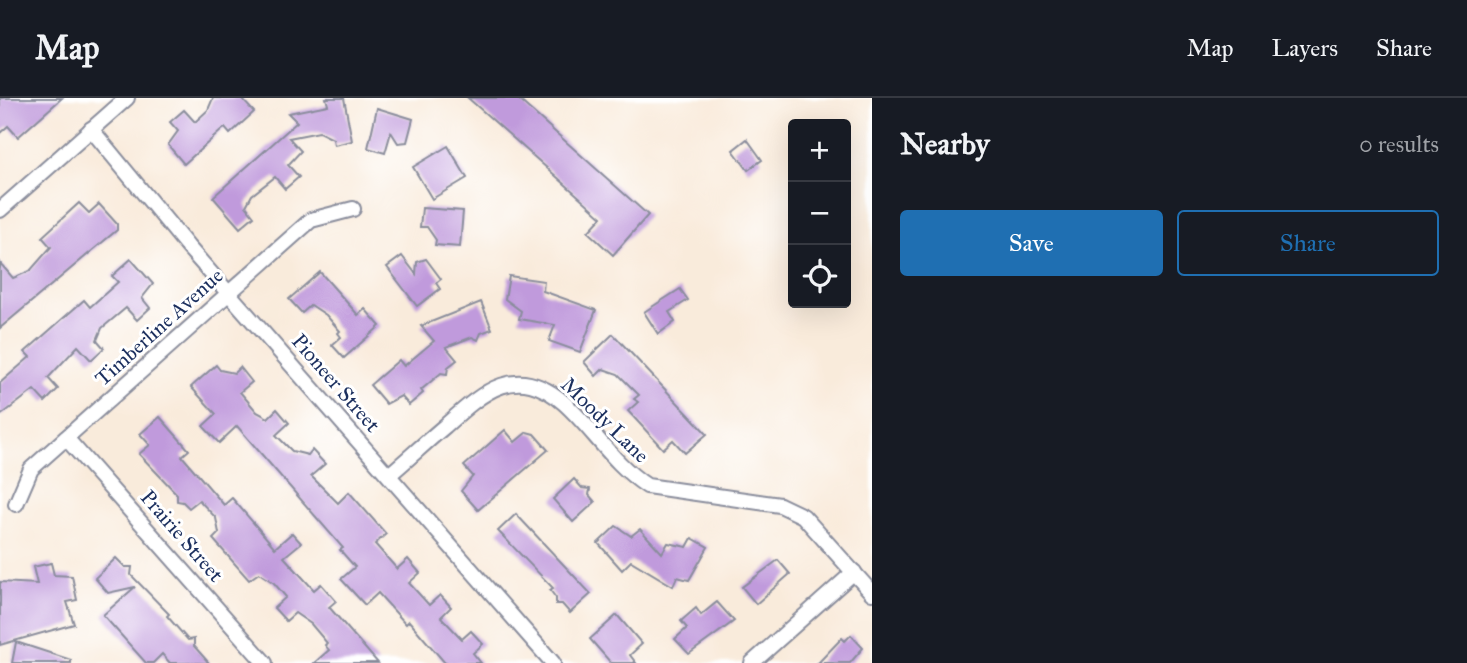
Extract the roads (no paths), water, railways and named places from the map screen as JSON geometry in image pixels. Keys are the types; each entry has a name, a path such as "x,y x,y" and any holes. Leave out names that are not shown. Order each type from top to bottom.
{"street":[{"path":"0,210 127,98"},
{"name":"Pioneer Street","path":"91,129 229,293 553,663"},
{"name":"Timberline Avenue","path":"16,504 31,469 311,220 353,209"},
{"name":"Moody Lane","path":"389,475 481,394 502,384 524,382 546,390 564,403 628,474 647,486 780,505 803,516 872,593"},
{"name":"Prairie Street","path":"66,438 265,663"},
{"path":"752,663 854,572"}]}
